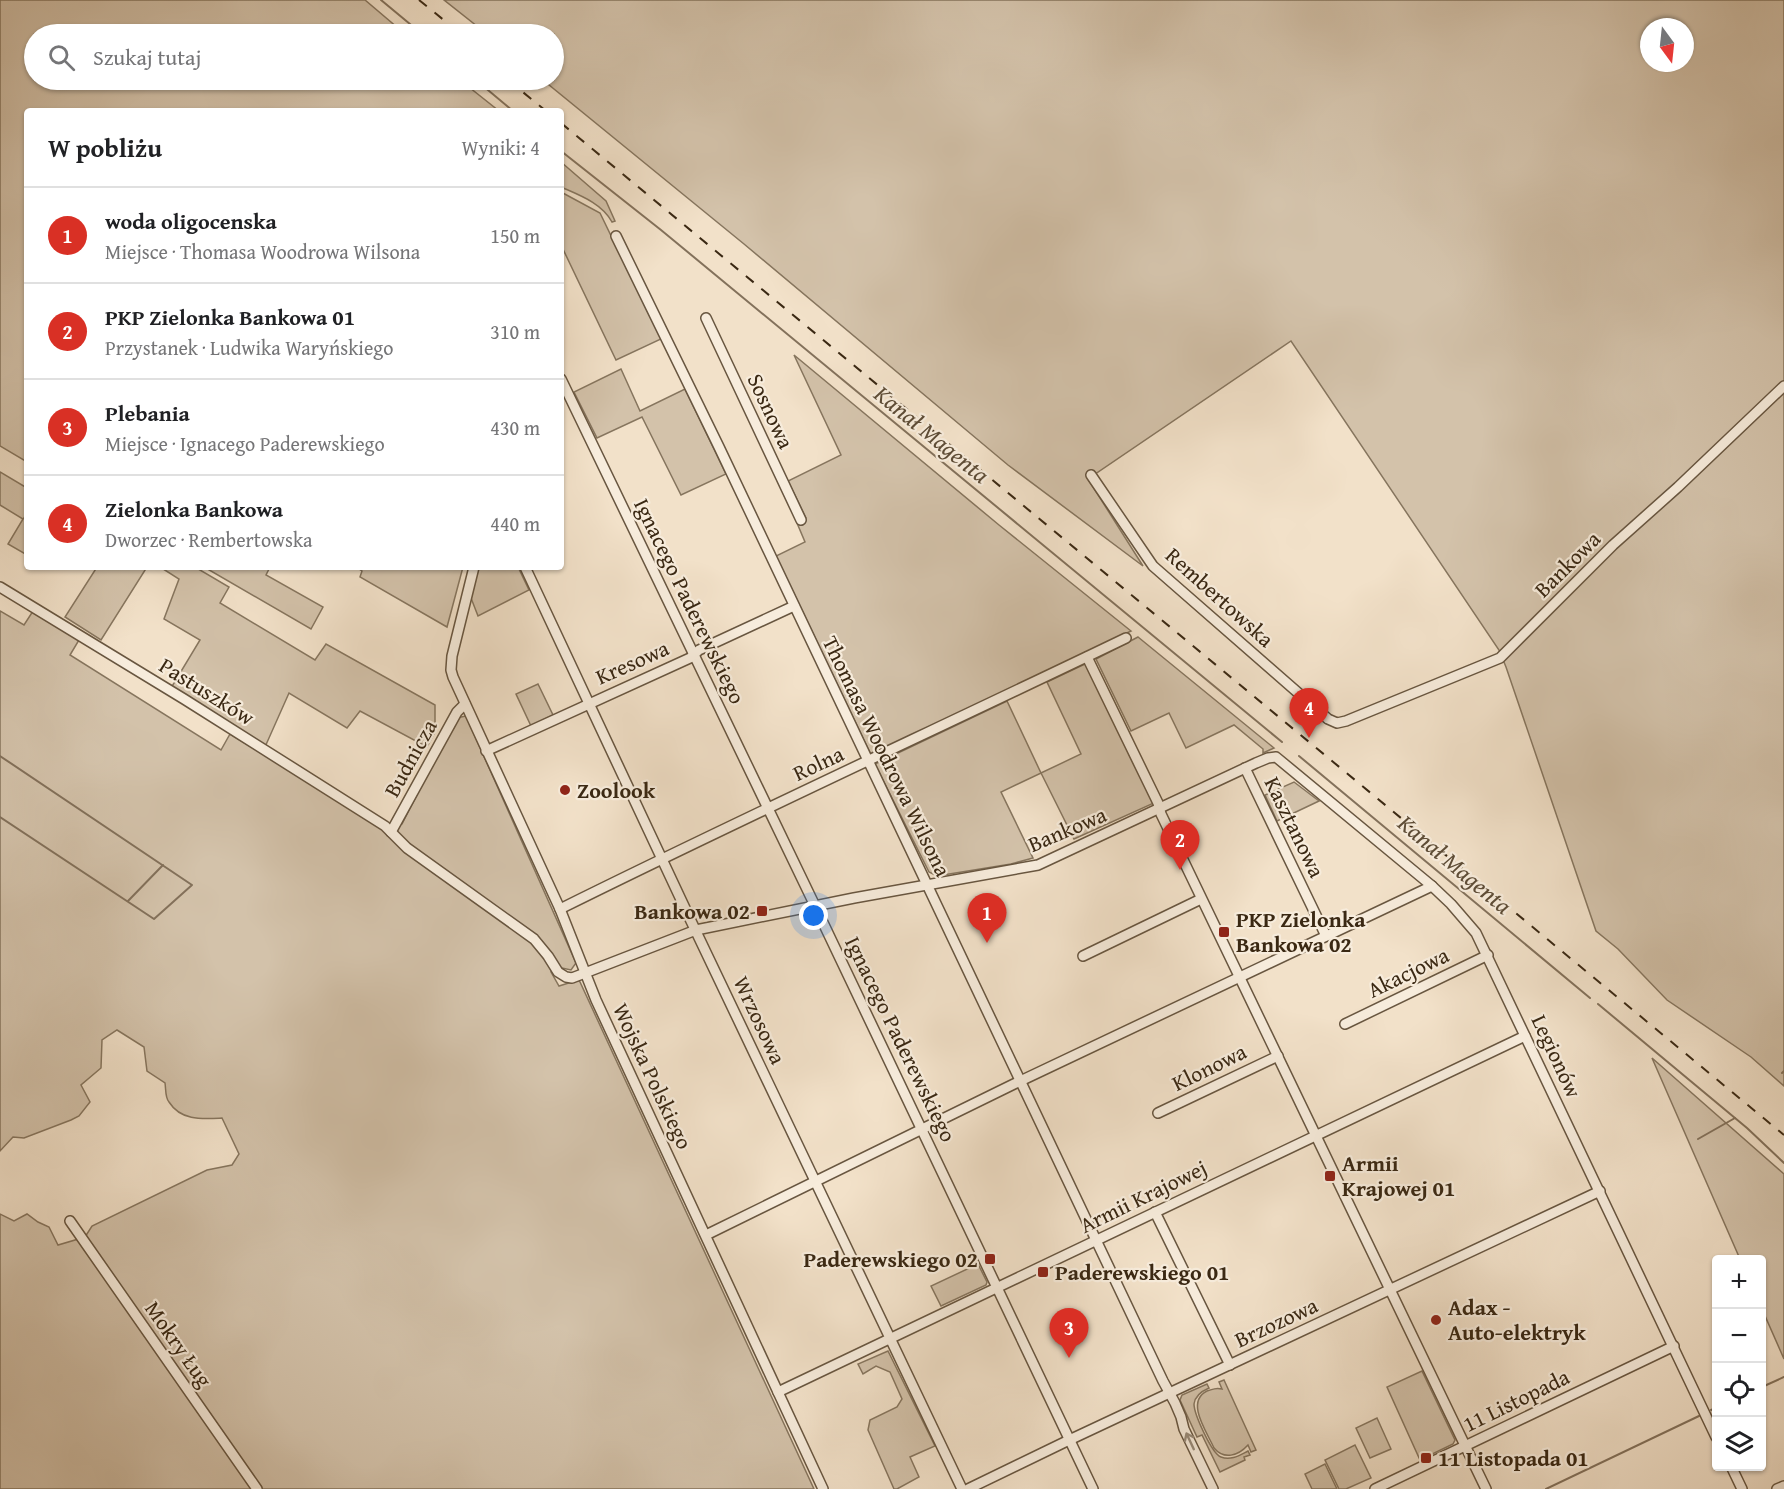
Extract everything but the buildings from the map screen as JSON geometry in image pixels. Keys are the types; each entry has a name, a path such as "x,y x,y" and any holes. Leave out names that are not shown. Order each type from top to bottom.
{"street":[{"name":"Thomasa Woodrowa Wilsona","path":"616,236 1021,1080 1213,1489"},
{"name":"Sosnowa","path":"706,318 801,520"},
{"name":"Ignacego Paderewskiego","path":"564,386 922,1128 1093,1489"},
{"name":"Bankowa","path":"1346,721 1500,658 1613,545 1678,488 1784,386"},
{"name":"Rembertowska","path":"1091,475 1154,566 1328,719 1337,723 1346,721"},
{"name":"Wojska Polskiego","path":"473,570 452,656 453,677 560,909 585,973 823,1489"},
{"name":"Wrzosowa","path":"526,570 629,791 663,857 962,1489"},
{"name":"Pastuszków","path":"0,587 385,826 407,848 534,939 561,975 572,978 585,973"},
{"name":"Kresowa","path":"486,751 794,606"},
{"name":"Rolna","path":"560,909 767,807 868,762 1126,638"},
{"path":"1087,657 1158,803 1158,810 1486,1489"},
{"name":"Budnicza","path":"391,832 457,712 465,704"},
{"name":"Bankowa","path":"585,973 696,930 1038,865 1245,768 1276,757"},
{"name":"Legionów","path":"1276,757 1432,886 1476,933 1712,1428"},
{"name":"Kasztanowa","path":"1245,768 1326,936"},
{"path":"706,1235 1021,1080 1432,886"},
{"path":"1083,956 1201,899"},
{"name":"Akacjowa","path":"1345,1024 1488,955"},
{"name":"Armii Krajowej","path":"778,1392 1526,1036"},
{"name":"Klonowa","path":"1158,1113 1278,1056"},
{"name":"Brzozowa","path":"968,1489 1600,1191"},
{"path":"1155,1212 1230,1365"},
{"name":"Mokry Ług","path":"70,1221 257,1489"},
{"name":"11 Listopada","path":"1375,1489 1674,1346"},
{"path":"1733,1471 1742,1489"},
{"path":"1777,1489 1784,1486"}],"shaded area":[{"path":"0,0 365,0 393,24 24,24 24,90 473,90 495,108 24,108 24,460 0,446"},
{"path":"444,0 1784,0 1784,1086 1751,1057 1667,1000 1618,949 1596,931 1499,650 1291,341 1088,479 1143,566 1008,465 555,90 564,90 564,24 474,24"},
{"path":"564,165 606,201 615,221 612,222 608,215 590,200 564,188"},
{"path":"564,194 600,213 661,339 616,360 564,251"},
{"path":"794,355 1131,631 871,755 776,556 805,542 797,523 806,518 788,481 841,455"},
{"path":"621,369 640,411 685,389 726,474 681,495 642,417 597,438 574,392"},
{"path":"0,472 24,486 24,553 8,544 23,519 0,505"},
{"path":"95,570 145,570 101,640 65,617"},
{"path":"165,570 200,570 229,587 220,603 315,660 326,644 435,705 435,732 427,747 360,711 347,728 289,693 265,747 171,688 200,640 164,619 179,579"},
{"path":"209,570 268,570 266,575 323,607 311,629"},
{"path":"360,570 462,570 447,627 360,577"},
{"path":"477,570 519,570 529,590 478,616 471,598"},
{"path":"0,611 24,625 33,611 79,640 70,655 221,750 230,734 388,830 402,824 456,718 466,716 576,963 571,970 562,968 551,972 559,986 578,980 580,982 814,1489 0,1489 0,1214 14,1221 27,1214 49,1227 58,1245 85,1237 92,1226 207,1170 232,1165 239,1154 222,1118 192,1118 174,1108 167,1098 165,1083 147,1071 144,1047 117,1030 102,1040 101,1068 81,1085 90,1102 79,1116 24,1138 13,1137 0,1151"},
{"path":"1138,637 1274,748 1263,753 1263,749 1234,725 1186,748 1169,713 1131,731 1096,659"},
{"path":"1087,663 1154,803 1074,839 1041,773 1081,754 1047,682"},
{"path":"538,684 553,715 531,726 516,694"},
{"path":"1007,701 1041,773 1001,792 1033,858 1011,864 937,876 929,872 875,764"},
{"path":"1294,782 1319,801 1277,821 1265,795"},
{"path":"1652,1058 1784,1174 1784,1359 1766,1318 1766,1255 1738,1255"},
{"path":"978,1264 987,1282 986,1285 941,1306 931,1286"},
{"path":"888,1351 935,1446 910,1457 919,1477 897,1489 894,1489 868,1430 870,1420 897,1407 902,1399 890,1372 876,1366 863,1374 858,1364"},
{"path":"1422,1371 1455,1440 1453,1444 1420,1460 1387,1387"},
{"path":"1224,1380 1256,1450 1251,1452 1248,1445 1235,1454 1222,1454 1214,1448 1203,1426 1198,1402 1207,1391 1222,1389 1219,1382"},
{"path":"1207,1384 1209,1388 1199,1394 1194,1404 1204,1433 1213,1449 1225,1458 1239,1456 1248,1451 1250,1455 1244,1457 1245,1460 1220,1472 1202,1435 1197,1437 1180,1400 1182,1395"},
{"path":"1377,1418 1391,1449 1370,1458 1356,1428"},
{"path":"1355,1445 1371,1478 1346,1489 1339,1489 1325,1460"},
{"path":"1325,1464 1337,1489 1312,1489 1305,1474"}],"waterway":[{"name":"Kanał Magenta","path":"381,0 410,24"},
{"name":"Kanał Magenta","path":"488,90 509,108"},
{"name":"Kanał Magenta","path":"564,153 661,230 1282,742"},
{"path":"0,756 192,885 154,919 0,817"},
{"name":"Kanał Magenta","path":"1299,756 1590,998"},
{"path":"128,901 163,865"},
{"name":"Kanał Magenta","path":"1598,1004 1747,1128 1784,1163"},
{"path":"1698,1139 1735,1118"},
{"path":"1766,1385 1784,1377"},
{"path":"1546,1489 1699,1416"}],"railway":[{"path":"419,0 449,24"},
{"path":"520,90 542,108"},
{"path":"564,125 1784,1135"}],"place":[{"name":"Zielonka Bankowa","path":"1309,738"},
{"name":"Zoolook","path":"565,790"},
{"name":"PKP Zielonka Bankowa 01","path":"1180,870"},
{"name":"Bankowa 02","path":"762,911"},
{"name":"PKP Zielonka Bankowa 02","path":"1224,932"},
{"name":"woda oligocenska","path":"987,943"},
{"name":"Armii Krajowej 01","path":"1330,1176"},
{"name":"Paderewskiego 02","path":"990,1259"},
{"name":"Paderewskiego 01","path":"1043,1272"},
{"name":"Adax - Auto-elektryk","path":"1436,1320"},
{"name":"Plebania","path":"1069,1358"},
{"name":"11 Listopada 01","path":"1426,1458"}]}
